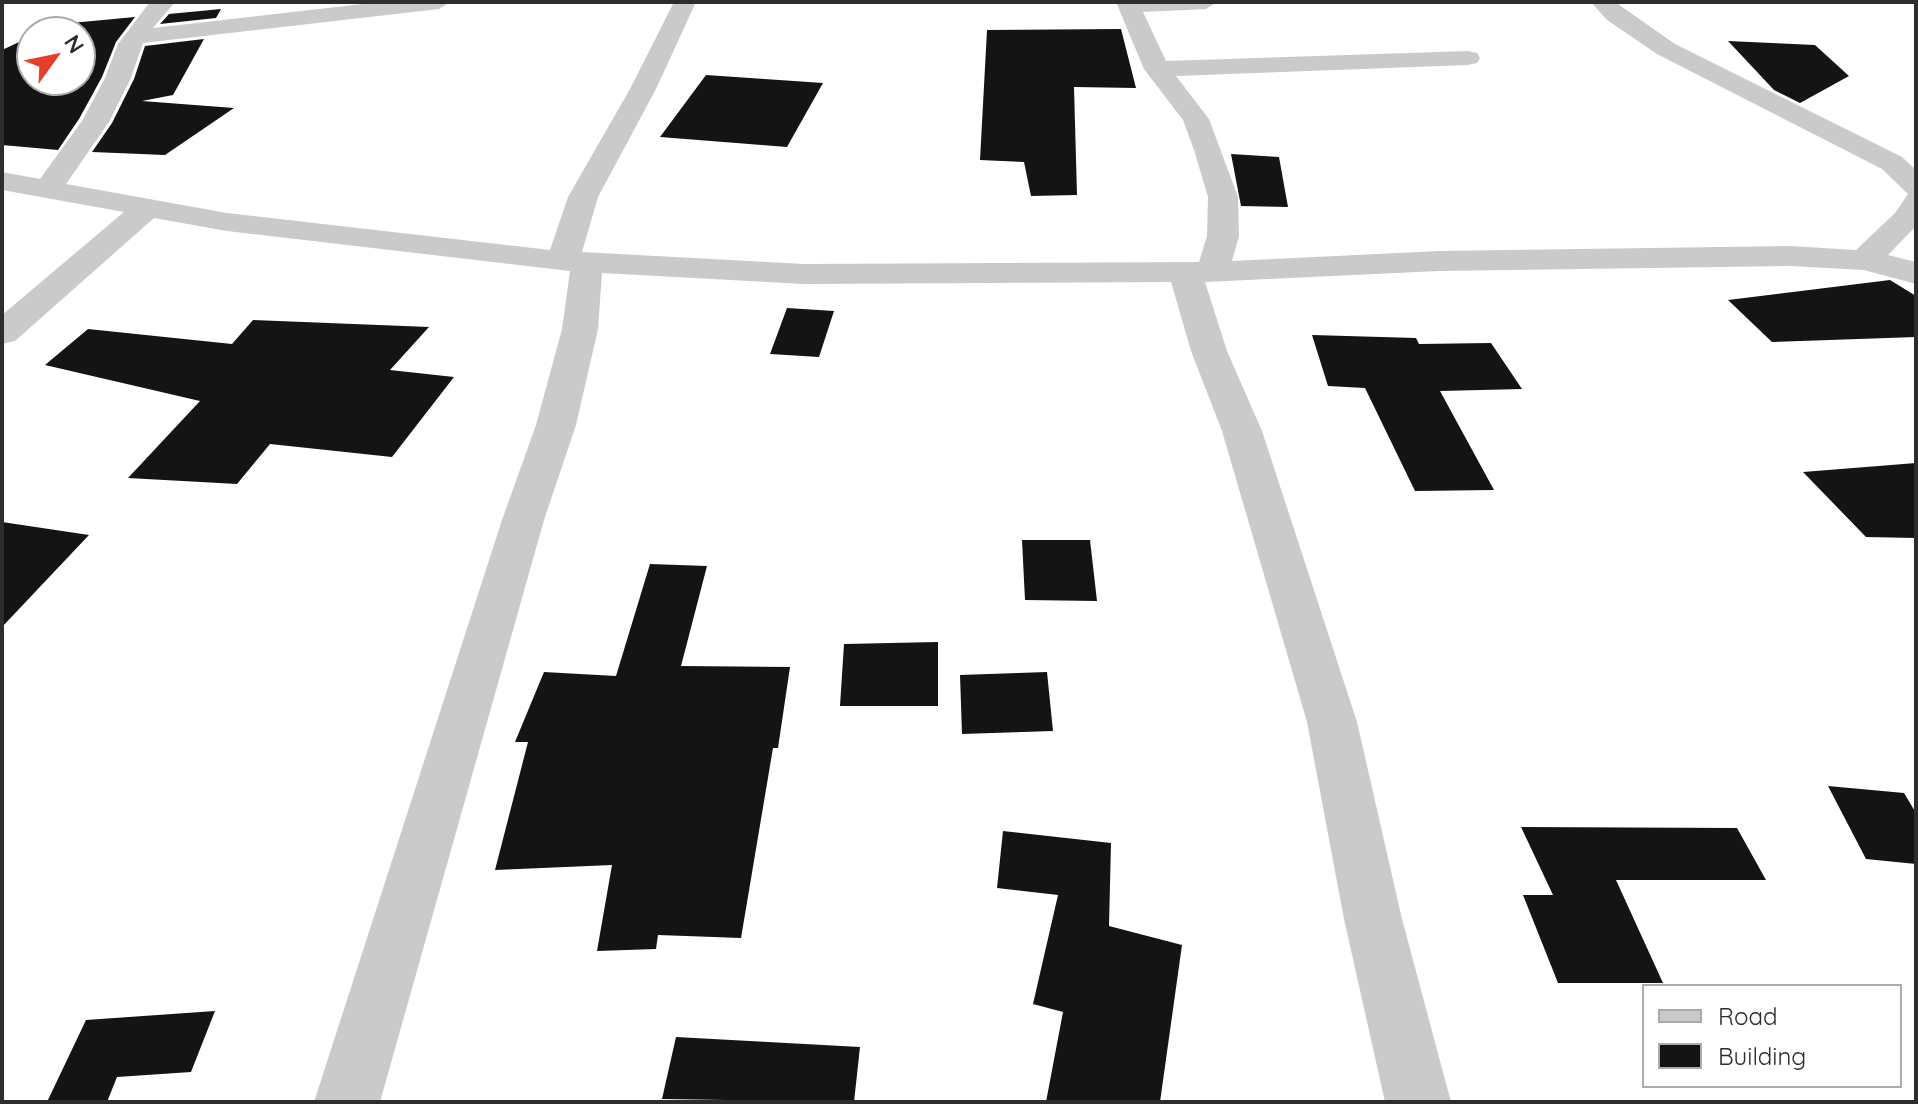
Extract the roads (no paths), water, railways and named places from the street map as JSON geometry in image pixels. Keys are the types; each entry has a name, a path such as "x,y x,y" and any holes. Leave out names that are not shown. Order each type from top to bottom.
{"street":[{"path":"48,189 95,122 135,37 152,12 164,2"},
{"path":"135,37 439,2"},
{"path":"347,1102 523,520 556,425 580,329 575,261 583,197 643,89 685,2"},
{"path":"1206,2 1127,4 1157,69 1196,119 1223,197 1223,236 1198,272 1209,351 1242,431 1332,722 1373,919 1418,1102"},
{"path":"1602,2 1666,49 1892,163 1916,187"},
{"path":"1157,69 1468,58"},
{"path":"2,181 227,222 575,261 804,274 1198,272 1439,261 1712,256 1864,260 1901,267 1916,274"},
{"path":"1864,260 1908,217 1916,201"},
{"path":"2,333 146,209"}]}
